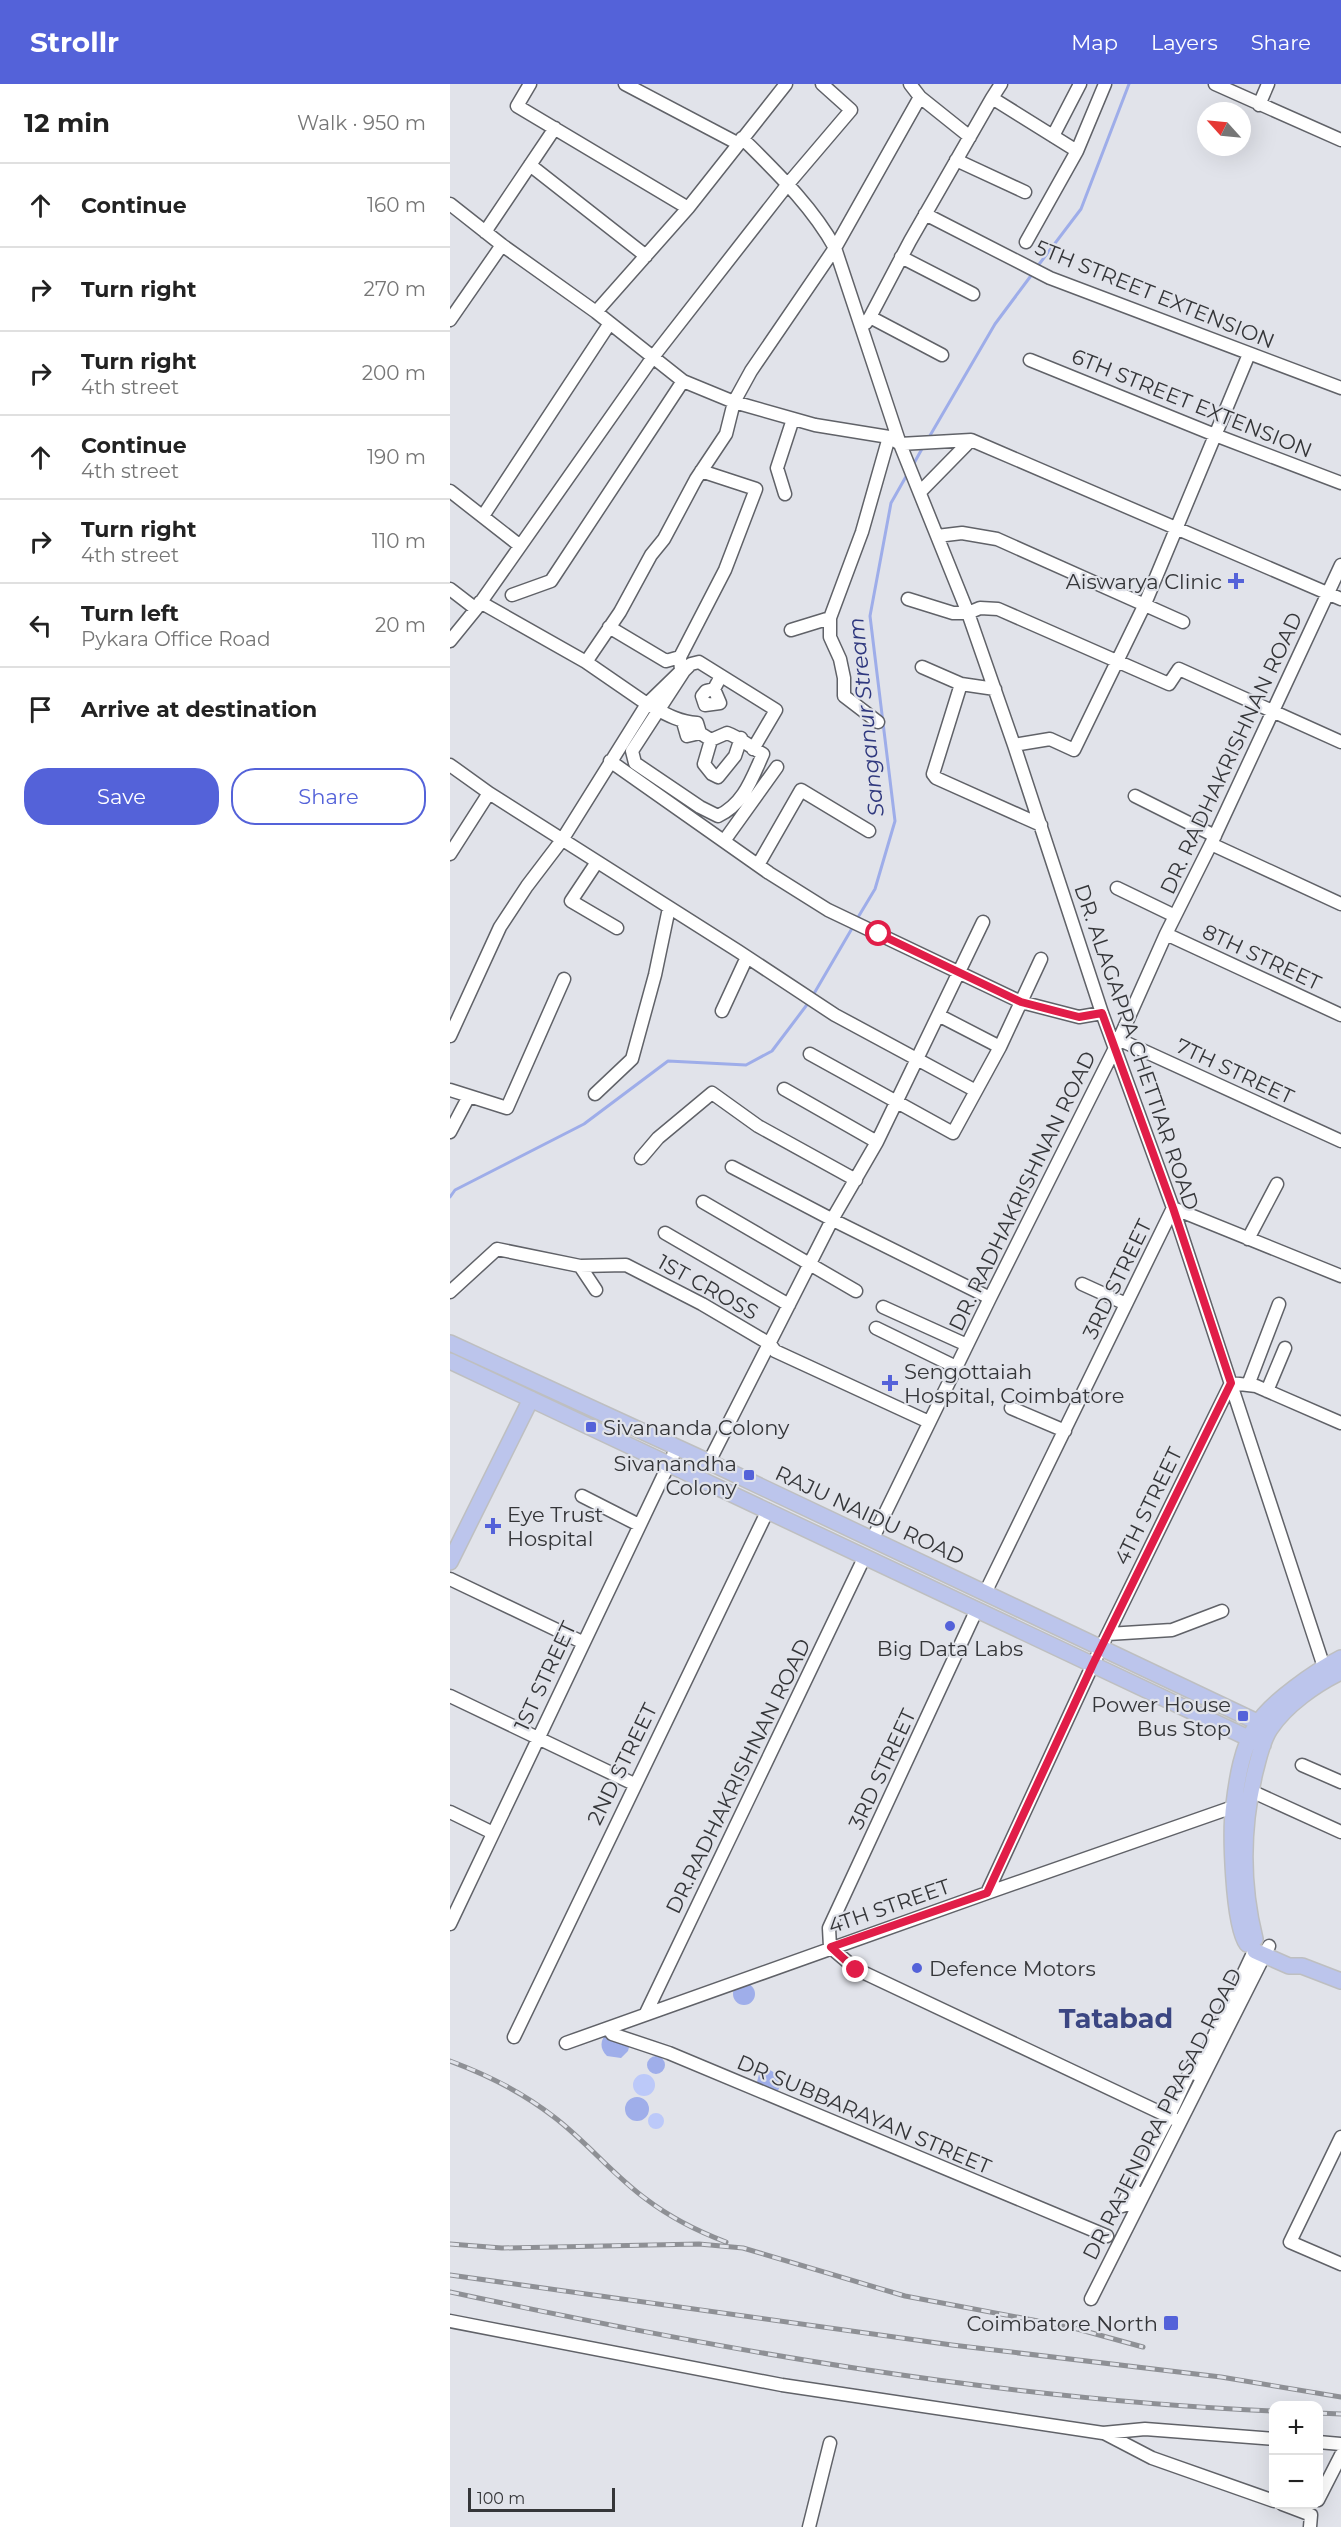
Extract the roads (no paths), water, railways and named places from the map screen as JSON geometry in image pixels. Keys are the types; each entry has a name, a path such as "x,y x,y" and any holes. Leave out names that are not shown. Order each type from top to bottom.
{"main road":[{"name":"RAJU NAIDU ROAD","path":"452,1347 677,1447 986,1593 1104,1640 1264,1726"},
{"name":"RAJU NAIDU ROAD","path":"450,1361 1263,1745"},
{"path":"450,1562 531,1399"},
{"path":"1257,1947 1244,1876 1247,1806 1263,1745 1264,1726 1272,1707 1324,1667 1341,1658"},
{"path":"1341,1672 1303,1696 1248,1738 1233,1807 1234,1875 1241,1929 1257,1947 1294,1957 1302,1965 1341,1981"}],"street":[{"path":"530,84 517,106 688,208"},
{"name":"DR. ALAGAPPA CHETTIAR ROAD","path":"625,84 740,141 788,184 835,248 904,444 906,459 968,613 995,689 1102,1013 1116,1046 1173,1208 1324,1667"},
{"path":"596,312 688,208 786,84"},
{"path":"450,641 478,606 652,357 788,184 850,110 822,84"},
{"path":"910,84 920,97 970,137"},
{"path":"862,330 925,214 1001,84"},
{"path":"1053,136 1080,84"},
{"path":"1026,242 1077,151 1105,84"},
{"path":"1215,84 1341,140"},
{"path":"1259,105 1268,84"},
{"path":"586,662 651,555 664,539 702,471 726,434 734,402 751,371 835,248 920,97"},
{"path":"992,98 1077,151"},
{"path":"485,232 555,128"},
{"path":"956,160 1025,192"},
{"path":"530,165 646,256"},
{"path":"451,206 596,312 683,381 734,402 793,419 815,425 889,437 904,444 971,440 1341,599"},
{"name":"5TH STREET EXTENSION","path":"925,214 1047,276 1341,388"},
{"path":"450,320 502,245"},
{"path":"901,257 973,294"},
{"path":"870,317 942,355"},
{"path":"483,516 610,323"},
{"path":"1014,745 1050,739 1074,750 1144,606 1249,354"},
{"name":"6TH STREET EXTENSION","path":"1030,360 1341,483"},
{"path":"512,595 551,581 683,381"},
{"path":"785,494 777,468 793,419"},
{"path":"878,722 844,696 844,678 840,659 830,637 830,618 862,532 889,437"},
{"path":"919,490 971,440"},
{"path":"450,1036 501,927 527,886 562,840 647,704 681,671 680,657 725,570 756,489 702,471"},
{"path":"450,491 519,545"},
{"path":"938,537 962,533 997,539 1183,622"},
{"name":"DR. RADHAKRISHNAN ROAD","path":"872,1540 1116,1046 1166,934 1213,840 1341,565"},
{"path":"450,589 586,662 647,704 682,722 697,723 706,737 704,764 712,774 718,777 735,756 741,738"},
{"path":"908,599 953,613 968,613 980,608 998,609 1117,659 1169,684 1179,669 1341,742"},
{"path":"791,630 830,618"},
{"path":"609,627 666,661 680,657"},
{"path":"706,737 727,733 741,738 746,745 753,749 763,754 744,795 728,811 718,816 700,807 635,763 632,751 691,664 699,662 776,710 753,749"},
{"path":"921,667 961,684 995,689"},
{"path":"714,689 721,676"},
{"path":"961,684 933,774 936,778 1041,825"},
{"path":"610,761 758,865 828,910 1021,1002 1079,1017 1102,1013"},
{"path":"450,765 489,793 826,1009 916,1061 976,1091"},
{"path":"724,841 777,767"},
{"path":"758,865 801,790 869,831"},
{"path":"450,854 489,793"},
{"path":"1134,796 1213,840 1341,904"},
{"path":"597,862 571,901 617,928"},
{"path":"1117,888 1175,916"},
{"path":"595,1094 632,1059 655,975 669,908"},
{"path":"709,1462 833,1220 878,1142 961,973 983,922"},
{"name":"8TH STREET","path":"1166,934 1341,1015"},
{"path":"722,1011 747,957"},
{"path":"810,1054 953,1133 1000,1047 1041,958"},
{"path":"450,1090 507,1108 564,979"},
{"path":"940,1016 1000,1047"},
{"name":"7TH STREET","path":"1116,1046 1120,1040 1341,1142"},
{"path":"784,1089 878,1142"},
{"path":"641,1158 658,1138 712,1094 758,1126 856,1180"},
{"path":"450,1132 469,1096"},
{"path":"732,1167 990,1298"},
{"path":"1248,1239 1277,1184"},
{"path":"703,1202 856,1291"},
{"path":"1173,1208 1341,1276"},
{"name":"3RD STREET","path":"986,1593 1173,1208"},
{"path":"665,1233 789,1305"},
{"path":"450,1292 497,1249 580,1266 596,1290"},
{"name":"1ST CROSS","path":"580,1266 626,1265 702,1304 770,1344 776,1351 929,1422"},
{"path":"1082,1284 1126,1304"},
{"path":"1248,1385 1280,1304"},
{"path":"883,1307 967,1345"},
{"path":"876,1328 956,1366"},
{"path":"1267,1391 1285,1347"},
{"path":"1231,1383 1267,1391 1341,1423"},
{"name":"4TH STREET","path":"1093,1664 1231,1383"},
{"path":"1011,1408 1065,1431"},
{"name":"1ST STREET","path":"450,1924 582,1642 677,1447"},
{"path":"582,1496 639,1525"},
{"name":"2ND STREET","path":"514,2037 768,1510"},
{"name":"DR.RADHAKRISHNAN ROAD","path":"646,2013 865,1556"},
{"path":"450,1579 582,1642"},
{"name":"3RD STREET","path":"831,1947 829,1928 978,1610"},
{"path":"1104,1640 1172,1630 1222,1611"},
{"path":"987,1893 1093,1664"},
{"path":"450,1696 634,1784"},
{"path":"1302,1765 1341,1782"},
{"path":"1251,1791 1341,1832"},
{"name":"4TH STREET","path":"566,2043 831,1947 1233,1807"},
{"path":"450,1812 493,1833"},
{"path":"831,1947 856,1970 1172,2118"},
{"path":"1172,2118 1122,2206 1132,2203 1172,2118 1225,2005 1257,1947"},
{"name":"DR RAJENDRA PRASAD ROAD","path":"1091,2300 1257,1947"},
{"name":"DR SUBBARAYAN STREET","path":"609,2029 612,2034 669,2053 1107,2235"},
{"path":"1341,2138 1290,2242 1341,2264"},
{"path":"450,2321 782,2385 1103,2433 1145,2429 1269,2439"},
{"path":"1103,2433 1152,2458 1269,2499"},
{"path":"1323,2442 1341,2444"},
{"path":"809,2527 830,2443"},
{"path":"1323,2490 1341,2455"},
{"path":"1294,2509 1312,2515"}],"waterway":[{"name":"Sanganur Stream","path":"1037,267 1081,209 1129,84"},
{"name":"Sanganur Stream","path":"928,439 995,324 1033,273"},
{"name":"Sanganur Stream","path":"913,465 923,447"},
{"name":"Sanganur Stream","path":"857,919 875,889 895,821 870,616 891,503 908,473"},
{"name":"Sanganur Stream","path":"812,997 854,925"},
{"name":"Sanganur Stream","path":"450,1197 455,1190 584,1124 668,1061 746,1065 772,1051 809,1002"}],"railway":[{"path":"450,2061 491,2078 530,2100 566,2127 622,2180 655,2206 684,2224 726,2242"},
{"path":"450,2244 502,2248 699,2244 743,2248 905,2296 1070,2327 1143,2347"},
{"path":"450,2275 952,2345 1221,2377 1341,2397"},
{"path":"450,2292 654,2333 859,2369 1066,2396 1269,2411"},
{"path":"1323,2413 1341,2414"}],"place":[{"name":"Aiswarya Clinic","path":"1236,581"},
{"name":"Sengottaiah Hospital, Coimbatore","path":"890,1383"},
{"name":"Sivananda Colony","path":"591,1427"},
{"name":"Sivanandha Colony","path":"749,1475"},
{"name":"Eye Trust Hospital","path":"493,1526"},
{"name":"Big Data Labs","path":"950,1626"},
{"name":"Power House Bus Stop","path":"1243,1716"},
{"name":"Defence Motors","path":"917,1968"},
{"name":"Coimbatore North","path":"1171,2323"}],"district":[{"name":"Tatabad","path":"1116,2018"}]}
